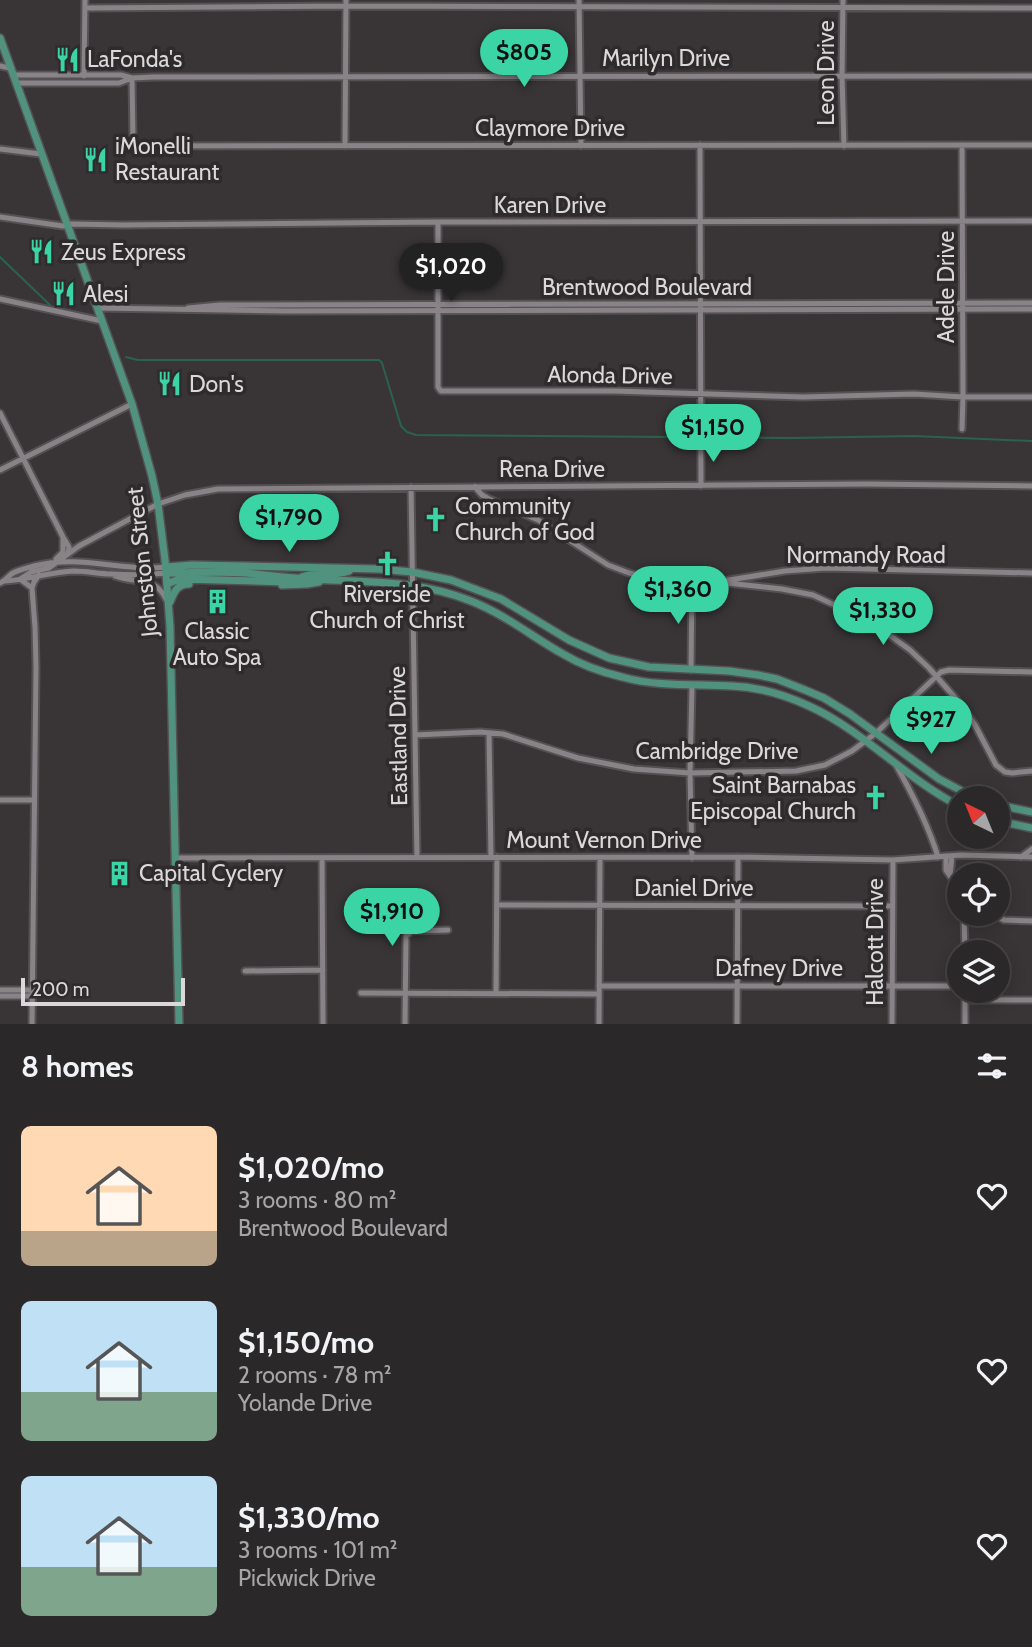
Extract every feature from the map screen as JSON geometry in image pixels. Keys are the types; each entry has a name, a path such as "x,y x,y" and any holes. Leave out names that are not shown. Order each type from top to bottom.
{"main road":[{"name":"Johnston Street","path":"0,38 132,404 158,504 166,570 171,671 179,1024"},
{"path":"166,570 192,565 356,569 412,572 451,580 515,606 569,640 609,658 649,667 758,675 777,679 824,698 952,786"},
{"path":"167,584 183,579 279,582 297,579 310,573 343,573 356,569"},
{"path":"166,570 412,584 453,594 486,607 562,654 593,668 654,684 734,686 775,693 821,712 947,799"},
{"path":"168,606 174,591 184,584 272,586 328,580"},
{"path":"1010,807 1032,812"},
{"path":"1010,824 1030,830"}],"street":[{"path":"84,83 85,0"},
{"path":"85,8 346,3 844,4 1032,8"},
{"path":"345,146 346,3"},
{"path":"579,3 580,146"},
{"name":"Leon Drive","path":"844,4 844,146"},
{"path":"0,66 13,75"},
{"name":"Marilyn Drive","path":"13,75 121,75 132,78"},
{"name":"Marilyn Drive","path":"13,75 84,83 118,83 132,78 153,77 1032,76"},
{"name":"Claymore Drive","path":"132,78 133,140 139,145 1032,145"},
{"path":"700,145 701,486"},
{"name":"Adele Drive","path":"962,145 962,429"},
{"path":"0,149 41,154"},
{"name":"Karen Drive","path":"0,217 59,226 1032,221"},
{"path":"438,222 438,308"},
{"path":"0,299 102,321"},
{"name":"Brentwood Boulevard","path":"98,309 205,311 963,306 1032,303"},
{"name":"Brentwood Boulevard","path":"963,306 1032,309"},
{"name":"Alonda Drive","path":"438,308 440,390 615,391 803,397 914,394 1032,397"},
{"path":"0,470 132,404"},
{"path":"0,412 69,547 68,554"},
{"name":"Rena Drive","path":"58,561 79,546 158,504 185,495 219,489 867,484 1032,486"},
{"name":"Eastland Drive","path":"411,487 417,858"},
{"name":"Normandy Road","path":"475,487 489,499 538,520 608,565 661,581 717,583 785,571 826,568 1032,573"},
{"path":"50,563 63,552 63,537"},
{"path":"2,582 12,573 58,561 166,570"},
{"path":"20,579 31,572 49,568 58,561"},
{"path":"2,582 75,571 108,574 166,570"},
{"path":"108,574 127,581 154,584 168,606"},
{"path":"33,1024 36,657 32,588 39,575"},
{"path":"20,579 32,588"},
{"path":"691,670 692,583"},
{"path":"717,583 782,589 823,598 888,634 910,650 967,713 996,765 1005,772 1032,771"},
{"path":"936,676 949,670 1032,672"},
{"name":"Cambridge Drive","path":"415,734 503,734 612,766 691,773 808,769 838,759 866,741 936,676"},
{"path":"692,685 692,858"},
{"path":"489,733 497,905 496,993"},
{"path":"896,765 931,832 938,857"},
{"path":"0,800 34,800"},
{"path":"1021,857 1032,849"},
{"path":"948,863 949,856"},
{"name":"Mount Vernon Drive","path":"176,858 738,857 893,860 949,856 1032,857"},
{"path":"737,1024 738,857"},
{"path":"322,858 323,1024"},
{"path":"599,1024 600,858"},
{"name":"Halcott Drive","path":"891,1024 893,860"},
{"name":"Daniel Drive","path":"497,905 892,906"},
{"path":"1010,920 1032,921"},
{"path":"405,1024 406,939 412,931 448,930"},
{"path":"245,971 323,970"},
{"name":"Dafney Drive","path":"599,986 947,986"},
{"path":"0,990 32,993"},
{"path":"0,996 32,993"},
{"path":"361,993 599,994"},
{"path":"1010,1000 1032,1000"},
{"path":"965,1003 965,1024"}],"waterway":[{"path":"0,257 50,305"},
{"path":"126,357 138,360 379,360 401,426 416,435 790,438 914,436 1032,441"}],"place":[{"name":"LaFonda's","path":"67,59"},
{"name":"iMonelli Restaurant","path":"95,159"},
{"name":"Zeus Express","path":"41,252"},
{"name":"Alesi","path":"63,294"},
{"name":"Don's","path":"169,384"},
{"name":"Community Church of God","path":"435,519"},
{"name":"Riverside Church of Christ","path":"387,564"},
{"name":"Classic Auto Spa","path":"217,601"},
{"name":"Saint Barnabas Episcopal Church","path":"876,798"},
{"name":"Capital Cyclery","path":"119,873"}]}
